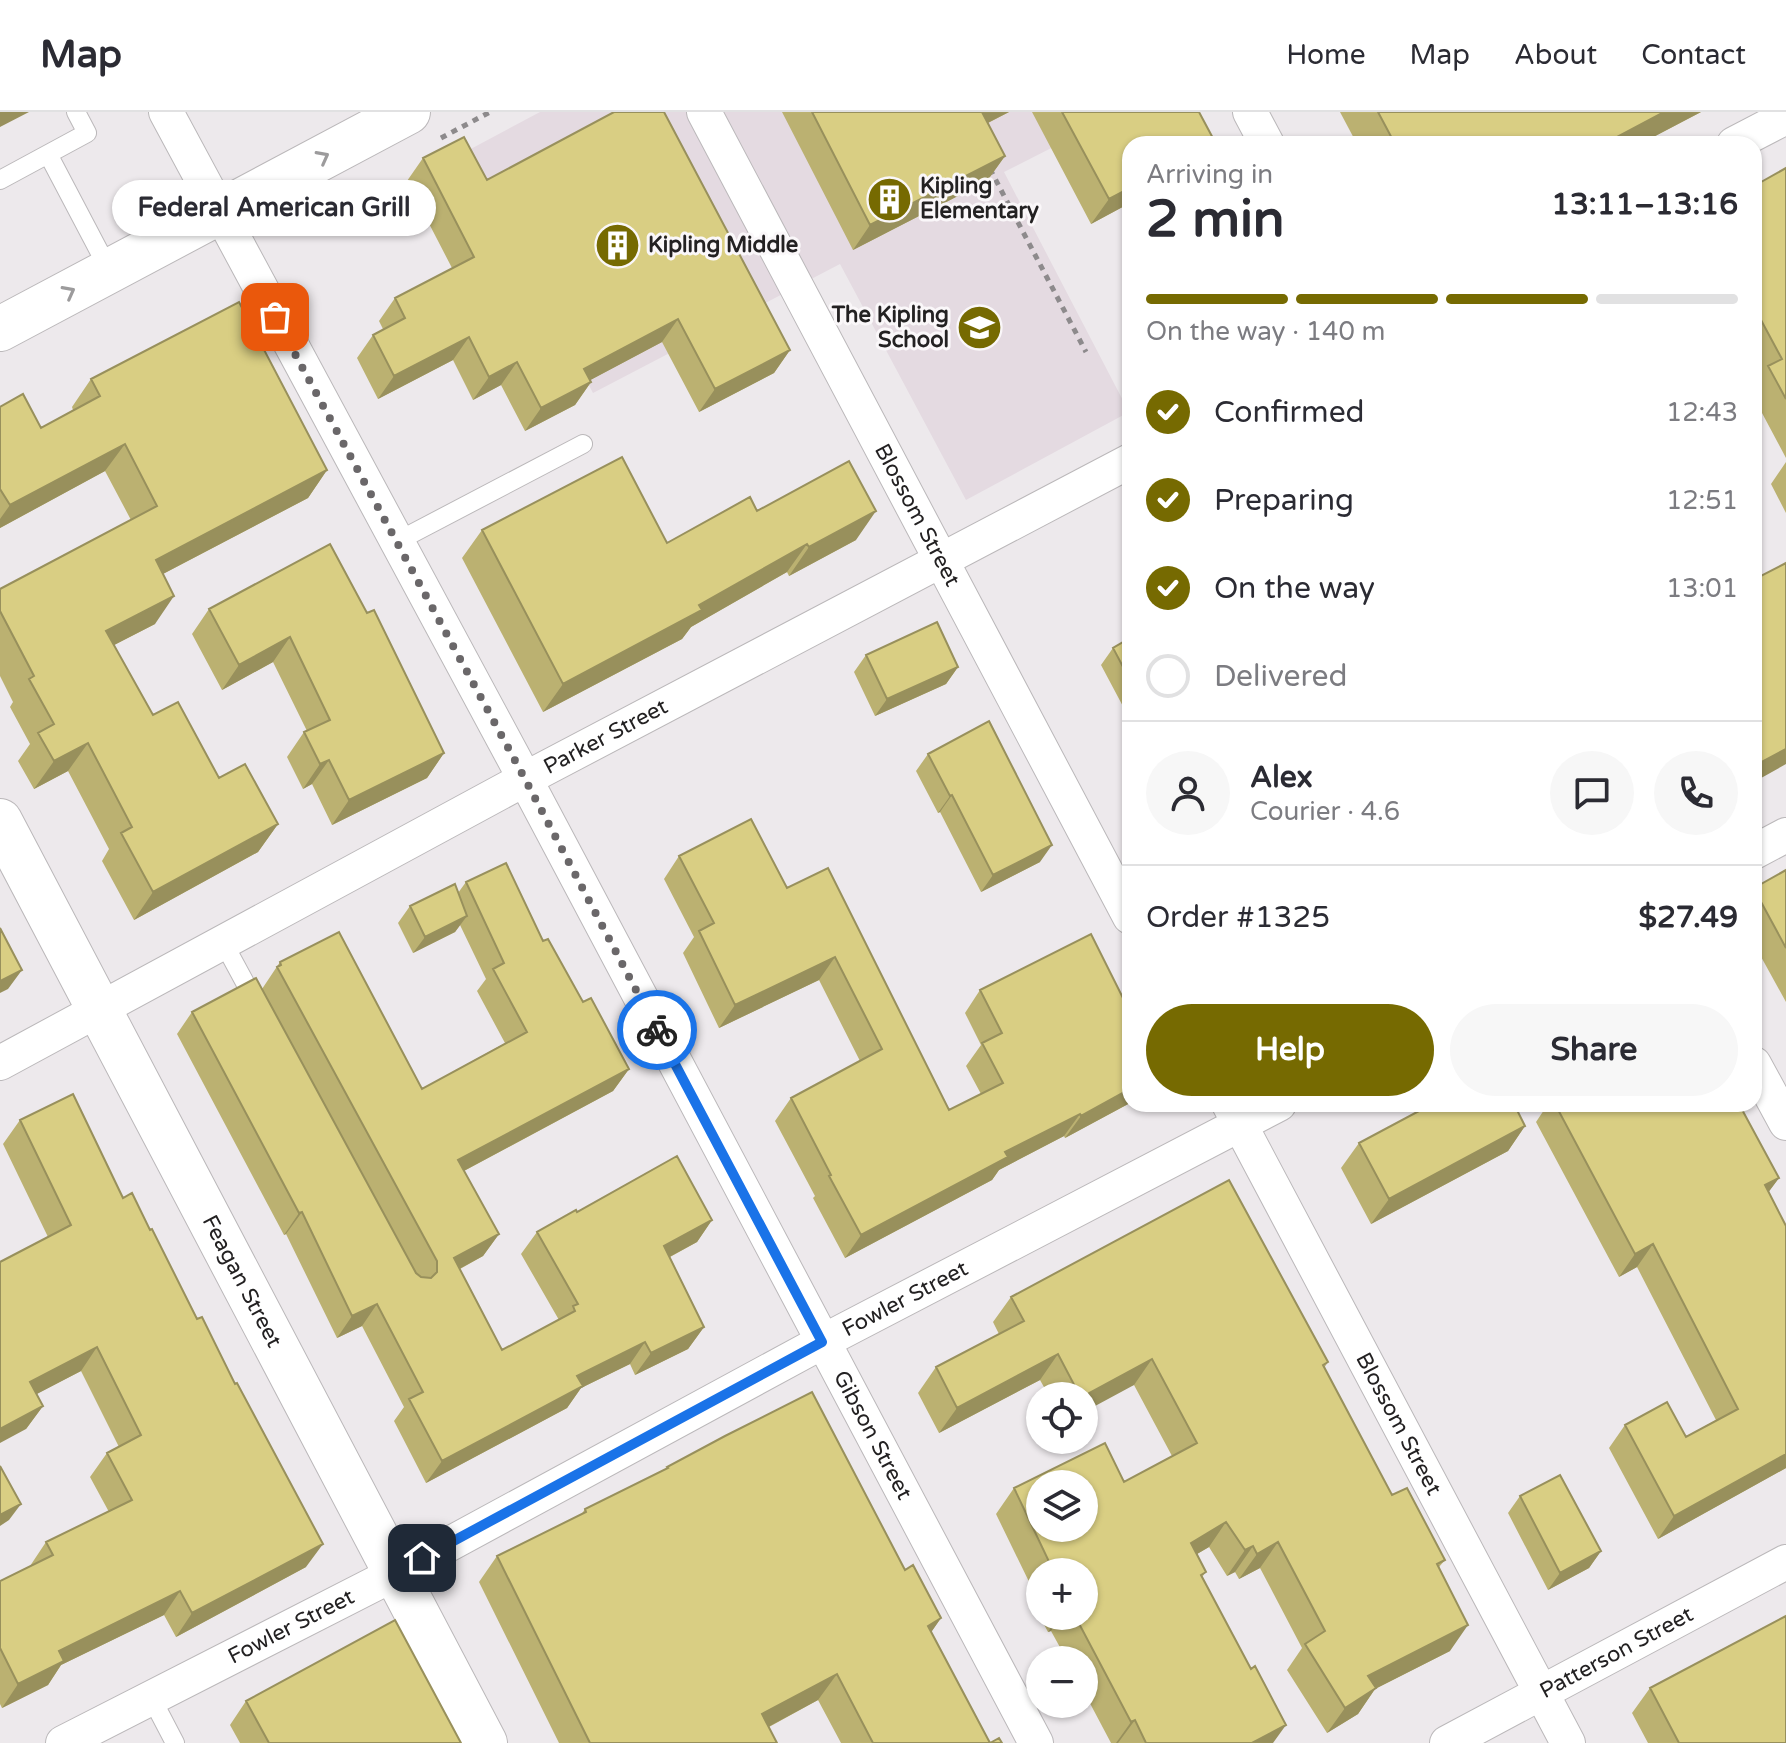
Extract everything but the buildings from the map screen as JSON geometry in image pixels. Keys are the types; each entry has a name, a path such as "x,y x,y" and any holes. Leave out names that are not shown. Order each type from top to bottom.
{"street":[{"name":"Gibson Street","path":"166,112 525,779 1036,1743"},
{"path":"0,329 408,112"},
{"name":"Blossom Street","path":"704,112 1122,902"},
{"path":"1250,112 1263,136"},
{"path":"1749,136 1786,117"},
{"name":"Parker Street","path":"0,1063 525,779 1122,465"},
{"name":"Feagan Street","path":"0,821 485,1743"},
{"path":"1762,848 1786,835"},
{"path":"1762,1079 1786,1123"},
{"name":"Blossom Street","path":"1235,1114 1568,1743"},
{"name":"Fowler Street","path":"63,1743 396,1573 1235,1114"},
{"name":"Patterson Street","path":"1447,1743 1786,1562"}],"lane":[{"path":"0,180 87,133 76,112"},
{"path":"48,154 109,270"},
{"path":"396,542 583,444"},
{"path":"223,942 268,1026"},
{"path":"151,1697 175,1743"}],"path":[{"path":"984,156 1086,352"}],"shaded area":[{"name":"The Kipling School","path":"540,112 1122,112 1004,172 1122,399 1122,416 966,500 840,264 593,393 467,151"}],"way so far":[{"path":"275,317 657,1030"}],"place":[{"name":"Kipling Elementary","path":"889,199"},
{"name":"Kipling Middle","path":"617,245"},
{"name":"Federal American Grill","path":"275,317"},
{"name":"The Kipling School","path":"980,328"}],"route":[{"path":"422,1558 822,1342 657,1030"}]}
